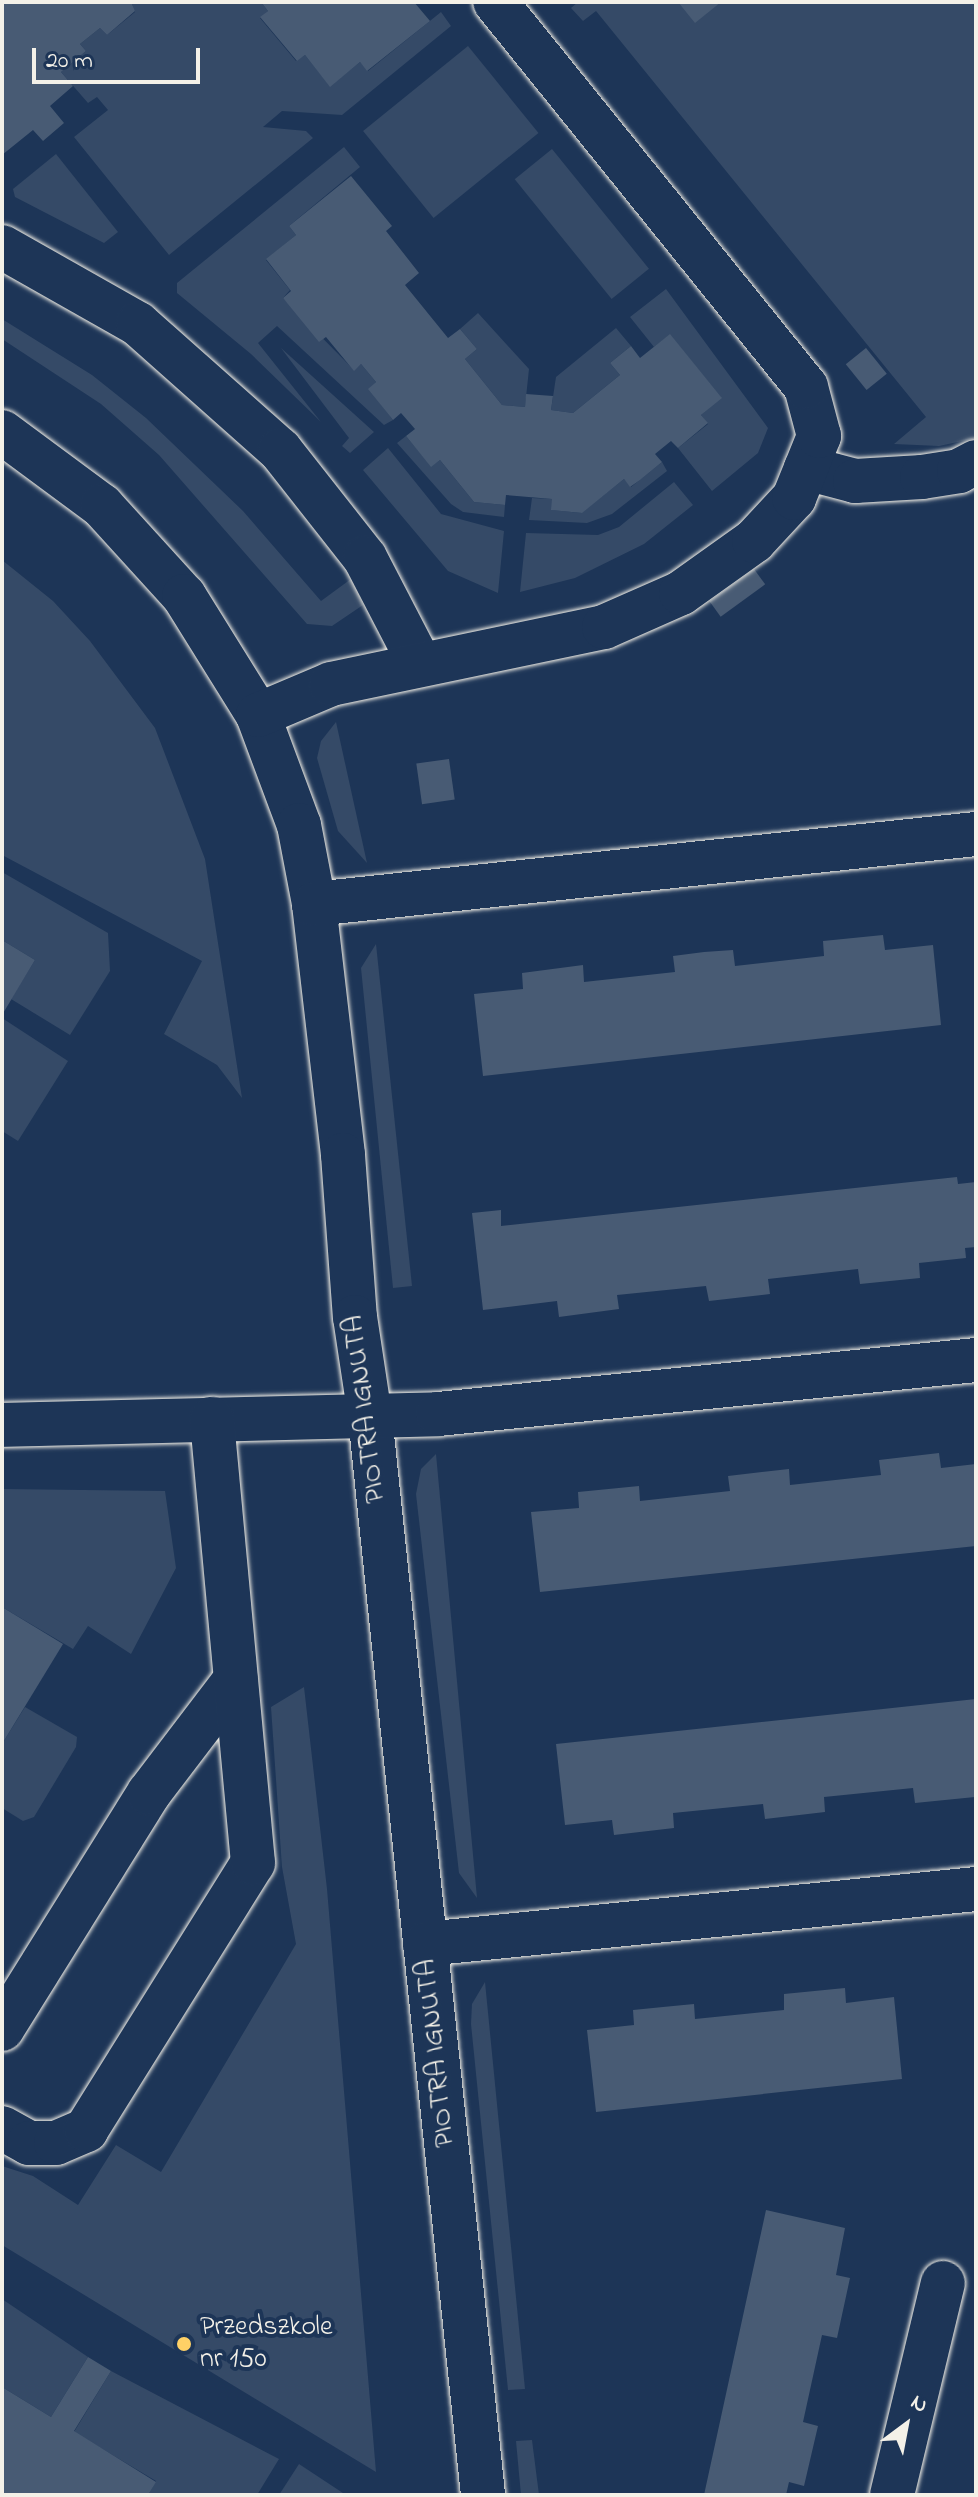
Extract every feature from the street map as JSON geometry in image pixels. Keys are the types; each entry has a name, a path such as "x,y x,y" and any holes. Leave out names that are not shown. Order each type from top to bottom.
{"street":[{"path":"258,715 331,684 604,627 681,593 754,541 794,498 819,436 806,387 495,2"},
{"path":"2,247 138,324 280,450 365,558 420,664"},
{"name":"PIOTRA IGNUTA","path":"2,432 59,469 141,546 184,596 258,715 299,825 314,904 355,1317 370,1416 483,2495"},
{"path":"806,468 855,481 922,477 959,471 976,462"},
{"path":"314,904 976,834"},
{"path":"2,1425 438,1414 976,1360"},
{"path":"2,2128 29,2143 56,2143 86,2130 253,1863 212,1419"},
{"path":"2,2029 149,1793 236,1679"},
{"path":"425,1944 976,1889"},
{"path":"892,2495 943,2283"}],"shaded area":[{"path":"131,2 261,2 268,11 260,18 296,61 305,55 330,86 360,62 368,71 441,12 451,26 342,115 282,111 263,127 306,131 313,138 169,255 74,137 108,110 97,97 88,103 61,72 86,51 80,44 100,28 107,35 135,12"},
{"path":"578,2 976,2 976,438 939,446 894,444 926,417 596,11 583,21 571,8"},
{"path":"468,46 538,133 434,218 363,131"},
{"path":"344,147 360,167 289,226 296,235 266,260 290,290 283,298 354,370 361,364 376,382 369,389 393,420 384,425 277,326 258,343 321,422 251,354 177,293 177,283"},
{"path":"552,149 649,269 612,299 515,179"},
{"path":"56,154 118,232 104,243 15,197 13,189"},
{"path":"666,289 768,428 758,453 712,491 678,448 708,424 701,415 721,397 670,335 654,347 630,317"},
{"path":"478,313 529,369 525,407 502,405 465,359 477,349 460,329"},
{"path":"2,319 92,375 146,418 243,511 321,601 351,579 363,605 332,626 307,624 159,455 101,404 2,339"},
{"path":"616,328 631,346 610,363 620,375 573,413 551,410 556,377"},
{"path":"281,348 374,432 350,453 342,446 349,438"},
{"path":"406,436 431,466 440,460 474,502 505,505 504,517 463,512 451,504 397,443"},
{"path":"388,448 441,514 504,531 498,593 448,571 363,470"},
{"path":"662,462 667,471 612,514 587,523 529,520 532,498 552,499 552,510 581,513 624,479 631,487"},
{"path":"674,482 693,505 644,544 575,578 520,592 526,533 598,535 619,527"},
{"path":"2,560 53,601 90,641 155,728 205,859 242,1098 217,1065 164,1034 202,961 2,855"},
{"path":"336,722 367,863 338,831 317,758 321,741"},
{"path":"2,872 108,933 110,971 70,1035 11,999 35,960 2,940"},
{"path":"376,944 412,1286 393,1288 361,968"},
{"path":"2,1018 68,1061 18,1141 2,1131"},
{"path":"436,1454 477,1898 459,1873 416,1494 421,1469"},
{"path":"2,1489 165,1491 176,1568 131,1654 88,1626 73,1649 2,1607"},
{"path":"304,1687 327,1889 376,2472 2,2245 2,2166 33,2176 78,2205 116,2145 161,2172 296,1944 282,1867 271,1707"},
{"path":"25,1707 77,1737 76,1747 34,1817 23,1821 2,1808 2,1744"},
{"path":"485,1982 525,2389 508,2390 471,2024 472,2004"},
{"path":"2,2299 88,2357 51,2417 2,2387"},
{"path":"111,2371 279,2459 257,2495 148,2495 156,2481 74,2432"},
{"path":"532,2440 539,2495 521,2495 516,2441"},
{"path":"299,2464 346,2495 279,2495"}],"building":[{"path":"2,2 131,2 135,11 107,35 100,28 80,44 86,51 61,72 73,86 50,106 64,123 43,141 33,130 2,155"},
{"path":"261,2 414,2 430,21 367,71 360,62 330,87 305,55 297,61 260,17 268,11"},
{"path":"678,2 721,2 695,23"},
{"path":"351,176 392,226 386,231 419,273 405,285 448,338 460,329 477,349 465,359 502,405 525,407 526,394 553,396 551,410 573,413 620,375 610,363 631,346 640,358 670,334 722,398 701,415 708,423 678,448 671,441 655,454 662,462 640,480 630,487 624,479 582,513 551,510 552,499 506,495 505,505 474,502 440,460 431,467 406,436 415,429 401,413 393,420 368,389 376,382 361,364 354,371 326,337 319,342 283,298 291,291 266,259 296,235 289,226"},
{"path":"866,348 887,374 867,390 846,364"},
{"path":"754,569 765,584 721,617 710,601"},
{"path":"449,759 455,800 422,804 416,764"},
{"path":"883,935 885,950 933,945 941,1025 483,1076 474,994 523,989 522,973 583,965 584,982 675,972 673,956 733,950 735,966 824,956 823,941"},
{"path":"2,940 35,960 2,1015"},
{"path":"957,1177 958,1184 976,1182 976,1247 965,1248 966,1258 919,1263 920,1278 860,1284 858,1269 768,1279 770,1294 709,1301 706,1286 617,1295 619,1309 559,1317 557,1301 483,1310 472,1213 501,1210 501,1226"},
{"path":"939,1453 941,1468 976,1464 976,1546 540,1592 531,1512 579,1508 578,1492 639,1486 640,1501 730,1491 728,1476 789,1469 790,1485 881,1475 879,1460"},
{"path":"2,1607 63,1644 2,1744"},
{"path":"976,1699 975,1797 915,1803 913,1788 824,1797 825,1812 765,1819 763,1804 673,1813 674,1828 614,1835 612,1820 565,1825 556,1744"},
{"path":"845,1988 846,2003 894,1997 902,2079 596,2112 587,2030 634,2025 633,2010 694,2004 695,2019 784,2010 784,1994"},
{"path":"766,2210 845,2228 836,2275 850,2278 837,2338 822,2335 803,2422 818,2426 804,2486 789,2482 786,2495 704,2495"},
{"path":"88,2357 111,2371 74,2431 156,2482 148,2495 2,2495 2,2387 51,2417"}],"place":[{"name":"Przedszkole nr 150","path":"184,2344"}]}
